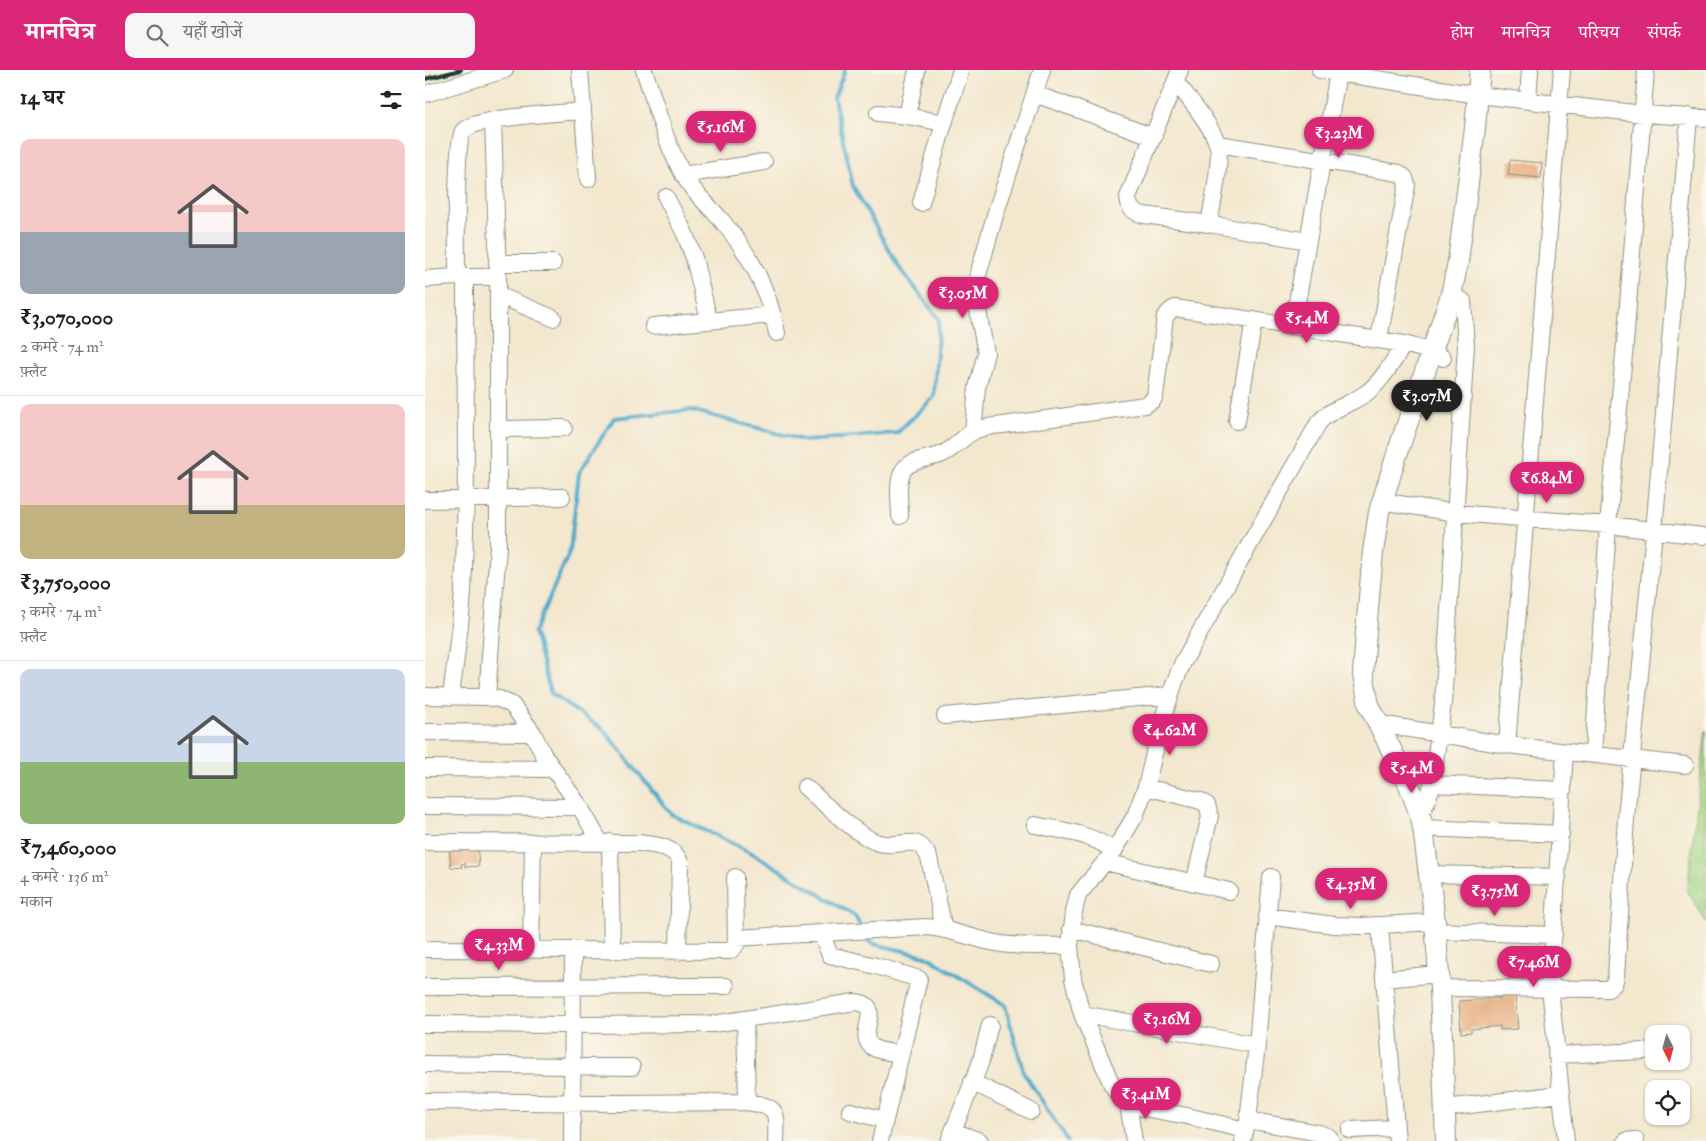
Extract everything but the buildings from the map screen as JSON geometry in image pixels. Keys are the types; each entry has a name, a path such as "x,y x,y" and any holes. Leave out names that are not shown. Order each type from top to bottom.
{"main road":[{"path":"1480,70 1485,96"},
{"path":"1446,1141 1435,926 1422,822 1409,785 1369,705 1363,674 1373,552 1379,512 1388,501 1457,298 1458,262 1485,96 1494,70"}],"street":[{"path":"425,94 505,70"},
{"path":"580,70 588,179"},
{"path":"644,70 671,150 683,175 723,221 748,254 764,287 777,333"},
{"path":"907,116 917,70"},
{"path":"921,203 961,70"},
{"path":"973,432 977,388 987,353 975,291 978,275 996,212 1042,70"},
{"path":"1320,70 1485,96 1643,114 1706,118"},
{"path":"1528,101 1531,70"},
{"path":"1507,745 1563,70"},
{"path":"1593,754 1608,525 1625,344 1646,70"},
{"path":"1293,326 1338,73"},
{"path":"1178,76 1129,197 1129,206 1135,212 1144,215 1308,241"},
{"path":"1178,76 1218,144 1218,158 1209,224"},
{"path":"1035,94 1154,137"},
{"path":"451,697 463,594 465,499 459,140 468,127 493,120 583,111"},
{"path":"878,113 944,123"},
{"path":"1384,980 1602,989 1608,989 1614,984 1626,818 1654,531 1689,116"},
{"path":"487,697 498,547 498,270 493,120"},
{"path":"1218,144 1399,173 1405,178 1407,185 1379,339"},
{"path":"683,175 764,162"},
{"path":"666,197 685,234 694,258 709,320"},
{"path":"425,279 461,277 553,263"},
{"path":"498,295 553,318"},
{"path":"1457,298 1466,346 1456,513 1443,704 1432,784 1422,822 1561,834"},
{"path":"900,516 901,480 904,470 909,465 940,455 951,449 973,432 1003,425 1145,405 1153,400 1165,317 1175,308 1379,339 1404,344 1438,355"},
{"path":"653,326 773,315"},
{"path":"1237,420 1255,320"},
{"path":"1331,1141 1329,1137 1319,1133 1246,1130 1128,1104 1119,1097 1081,1014 1073,979 1070,946 1071,929 1078,894 1109,857 1135,816 1146,787 1170,695 1183,662 1319,422 1327,414 1368,391 1380,380 1404,344"},
{"path":"498,429 565,428"},
{"path":"425,500 562,497"},
{"path":"1388,501 1456,513 1608,525 1703,536"},
{"path":"945,716 1170,695"},
{"path":"425,696 487,697 499,699 512,705 533,733 554,769 605,842 612,951"},
{"path":"1380,724 1507,745 1685,765"},
{"path":"425,732 533,733"},
{"path":"1565,752 1550,988 1566,1141"},
{"path":"425,768 554,769"},
{"path":"1432,784 1563,790"},
{"path":"805,787 869,840 890,845 921,844 929,858 944,929"},
{"path":"1146,787 1201,801 1207,805 1210,816 1194,883"},
{"path":"425,806 580,807"},
{"path":"1035,825 1093,838 1102,842 1109,857 1194,883 1229,891"},
{"path":"425,842 638,843 672,850 677,855 679,862 678,952"},
{"path":"531,949 533,842"},
{"path":"1429,874 1558,877"},
{"path":"425,949 731,951 736,945 735,877"},
{"path":"1246,1130 1257,1045 1271,877"},
{"path":"1267,916 1334,925 1435,926 1554,935"},
{"path":"1350,1130 1396,1134 1379,926"},
{"path":"736,938 927,927 944,929 1010,945 1070,946"},
{"path":"1071,929 1211,964"},
{"path":"821,933 830,955 919,979 880,1141"},
{"path":"572,1141 573,951"},
{"path":"425,987 726,986"},
{"path":"425,1024 713,1024 863,1002 870,1011 866,1033 870,1044 875,1048 901,1054"},
{"path":"1081,1014 1257,1045"},
{"path":"745,1019 747,1102"},
{"path":"980,1141 951,1136 985,1050 990,1025"},
{"path":"1556,1054 1645,1051"},
{"path":"425,1064 632,1067"},
{"path":"972,1082 1031,1111"},
{"path":"1445,1108 1561,1094"},
{"path":"425,1101 747,1102 765,1104 773,1110 777,1117 776,1141"},
{"path":"1128,1104 1133,1141"},
{"path":"850,1111 885,1120"}],"green space":[{"path":"1706,730 1706,922 1687,890"}],"waterway":[{"path":"845,70 834,98 853,186 898,266 939,319 934,397 897,433 806,441 691,410 614,418 579,473 570,551 534,632 551,694 604,730 671,814 754,854 855,916 861,927"},
{"path":"866,935 870,943 926,956 1005,1005 1024,1073 1068,1141"}],"railway":[{"path":"425,79 461,70"}]}
